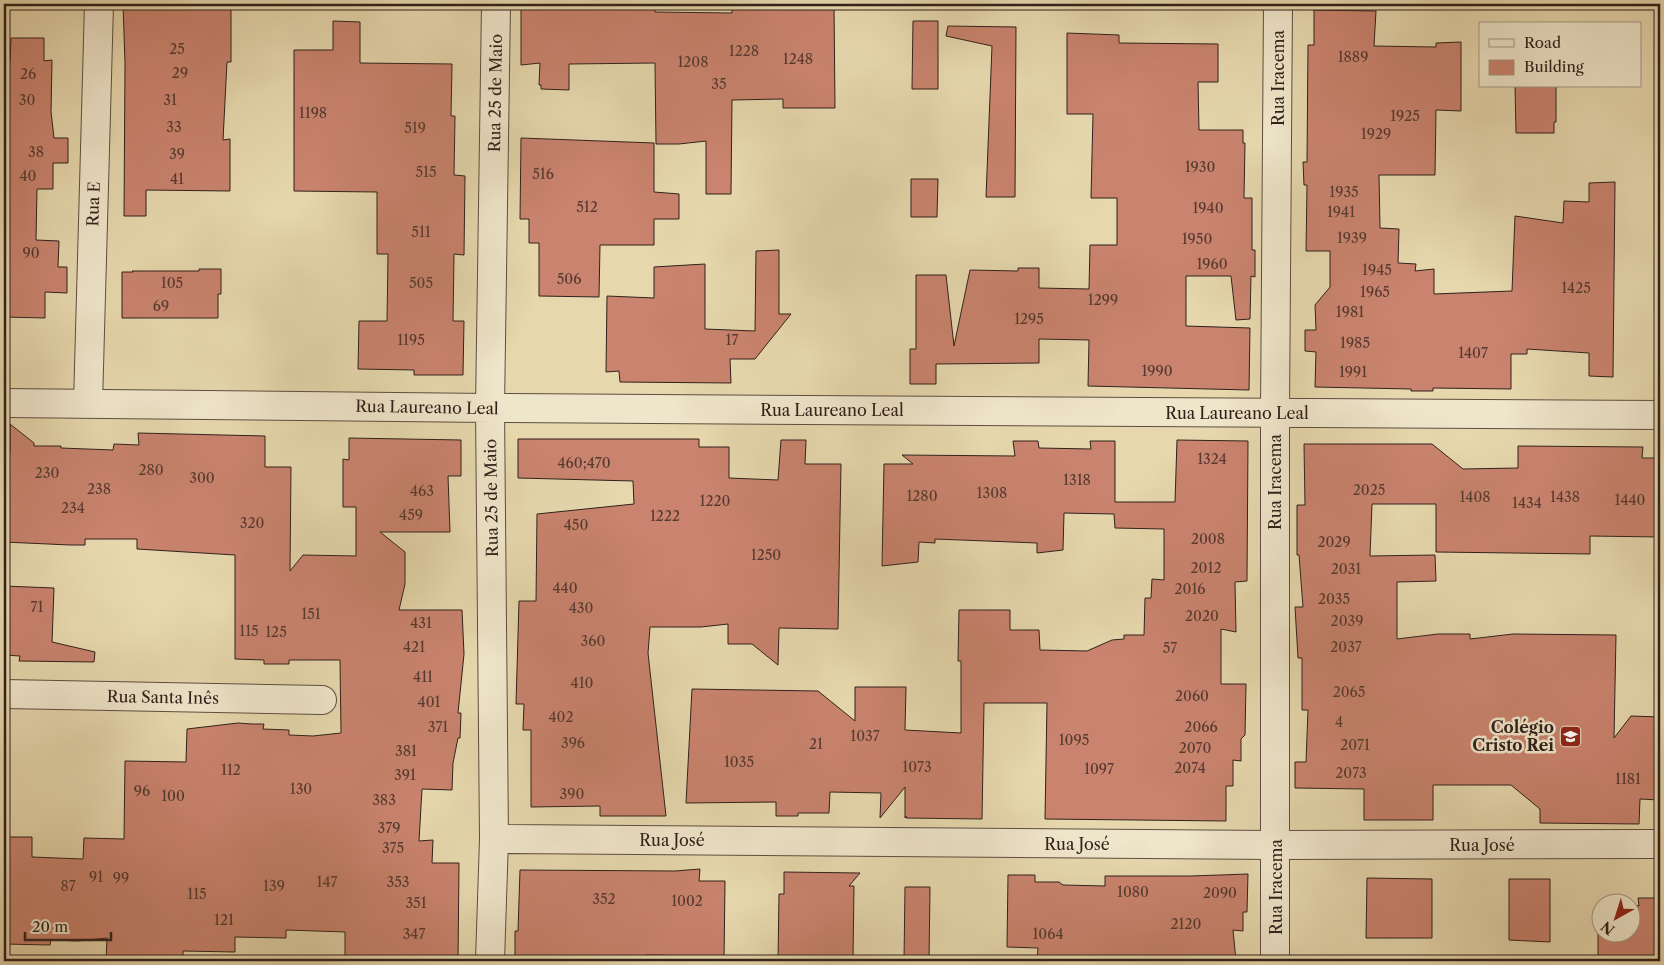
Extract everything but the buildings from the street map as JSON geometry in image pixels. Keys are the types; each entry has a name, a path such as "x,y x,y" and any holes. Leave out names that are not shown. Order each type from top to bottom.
{"street":[{"name":"Rua E","path":"88,404 99,4"},
{"name":"Rua 25 de Maio","path":"490,961 494,839 490,408 496,4"},
{"name":"Rua Iracema","path":"1275,961 1275,413 1278,4"},
{"name":"Rua Laureano Leal","path":"4,403 1660,415"},
{"name":"Rua Santa Inês","path":"4,694 322,700"},
{"name":"Rua José","path":"494,839 1276,845 1660,844"}],"place":[{"name":"Colégio Cristo Rei","path":"1570,736"}]}
